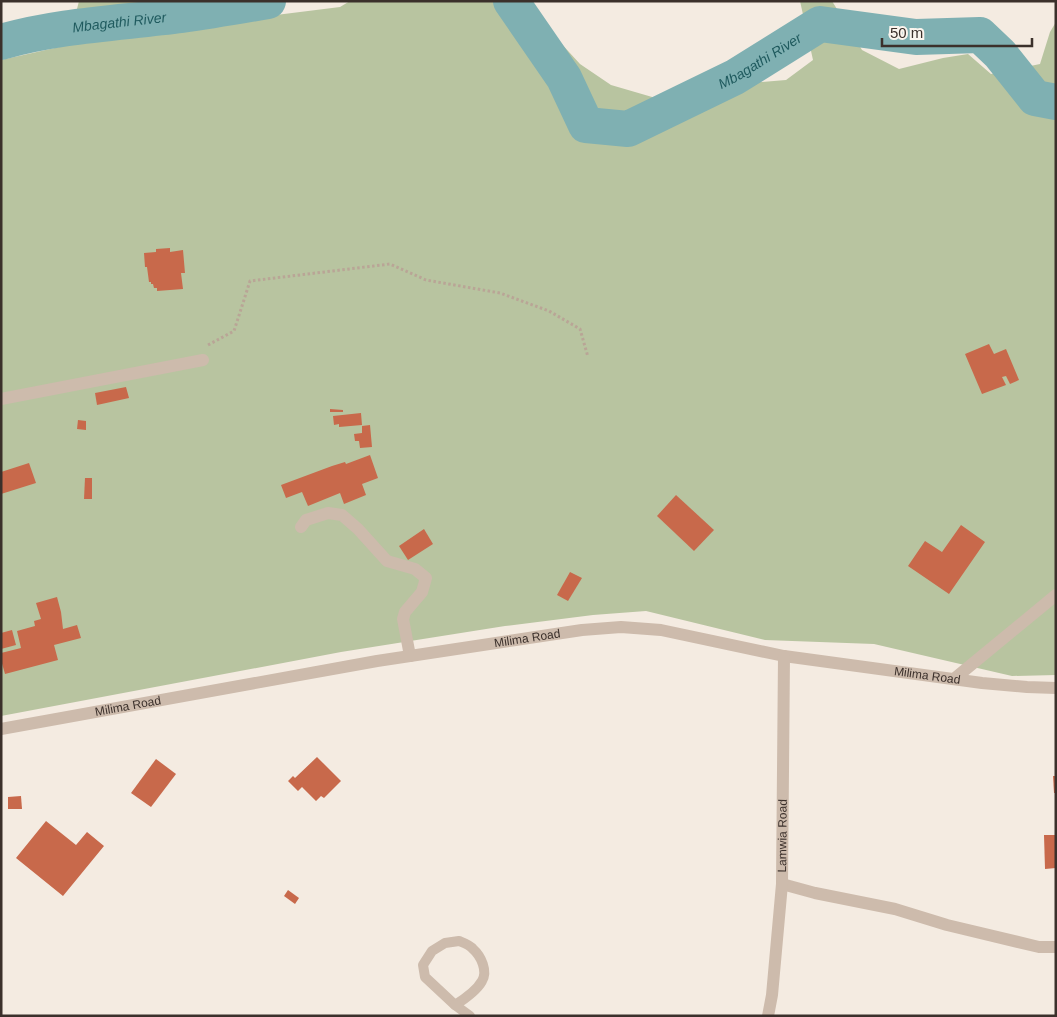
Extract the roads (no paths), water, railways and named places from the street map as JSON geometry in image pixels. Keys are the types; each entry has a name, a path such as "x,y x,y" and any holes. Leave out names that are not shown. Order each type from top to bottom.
{"street":[{"path":"1,400 203,360"},
{"path":"301,527 306,520 328,513 342,516 358,529 387,561 415,569 426,578 422,592 405,612 403,619 410,656"},
{"path":"954,679 1056,595"},
{"name":"Milima Road","path":"1,730 410,656 582,630 621,627 661,630 784,656 954,679 1027,687 1056,688"},
{"name":"Lamwia Road","path":"768,1016 772,995 782,884 784,656"},
{"path":"782,884 895,909 947,925 1039,947 1056,947"}],"lane":[{"path":"455,1004 465,999 483,980 484,970 480,956 472,947 459,941 445,943 432,951 423,965 425,977 455,1004 470,1016"}],"waterway":[{"name":"Mbagathi River","path":"1,42 68,28 182,15 268,1"},
{"name":"Mbagathi River","path":"511,1 564,78 586,125 628,129 735,77 820,24 916,37 980,35 1000,54 1035,98 1056,102"}]}
